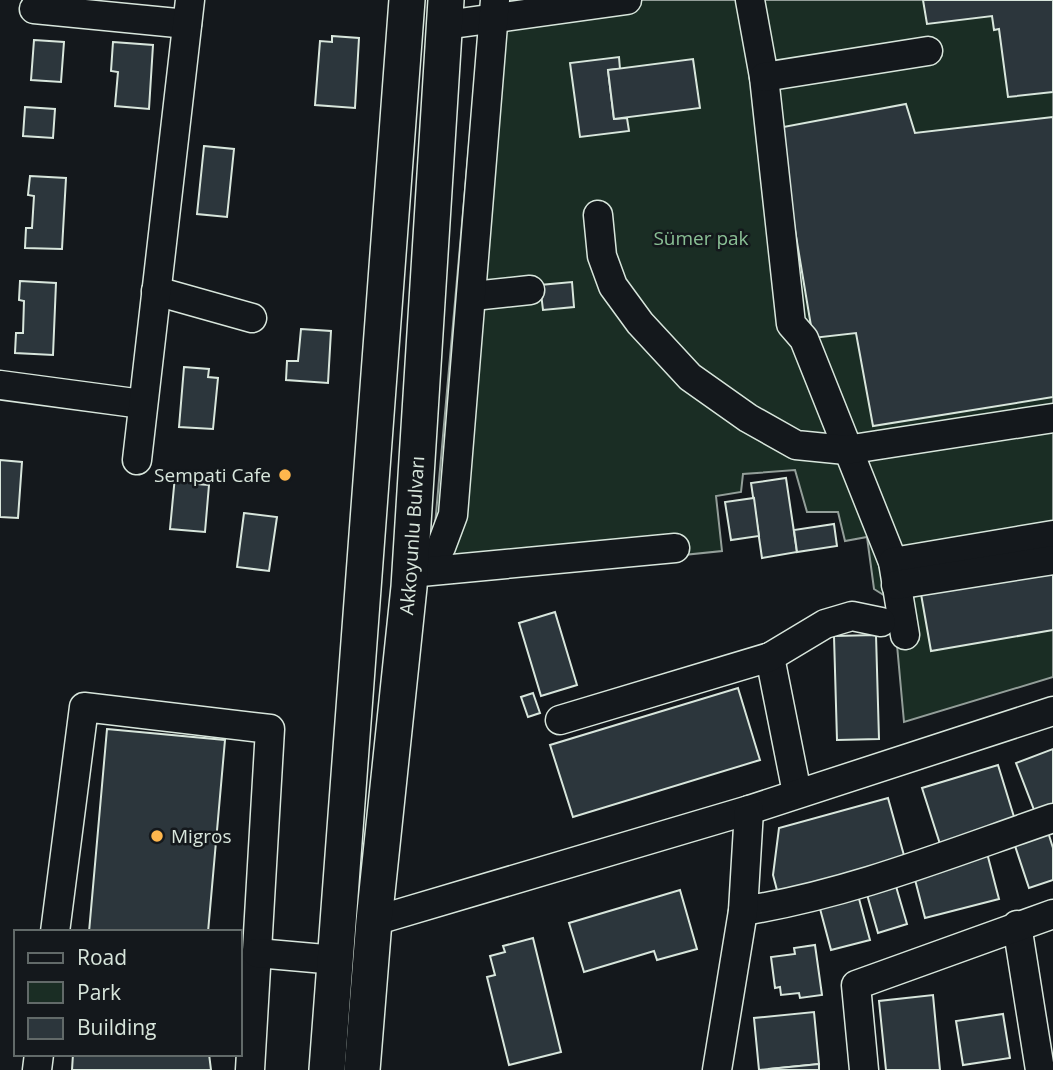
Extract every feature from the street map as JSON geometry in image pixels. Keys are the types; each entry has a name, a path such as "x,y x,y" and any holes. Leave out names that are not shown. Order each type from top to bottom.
{"main road":[{"path":"327,1070 407,0"},
{"name":"Akkoyunlu Bulvarı","path":"362,1070 374,921 410,573 446,13"}],"street":[{"path":"446,13 627,0"},
{"path":"560,720 770,657 825,624 852,617 893,629 895,573 804,339 791,324 764,77 750,0"},
{"path":"34,9 189,12 137,460"},
{"path":"410,573 441,547 453,515 473,296 494,9"},
{"path":"764,77 928,51"},
{"path":"598,215 602,256 613,286 640,323 690,377 748,418 796,445 846,450 1053,418"},
{"path":"473,296 530,290"},
{"path":"156,291 252,318"},
{"path":"0,385 142,404"},
{"path":"895,573 1053,536"},
{"path":"410,573 675,548"},
{"path":"895,573 1053,560"},
{"path":"770,657 797,793"},
{"path":"55,930 84,707 270,729 250,1070"},
{"path":"374,921 749,810 1053,711"},
{"path":"717,1070 743,911 749,810"},
{"path":"743,911 796,903 842,890 1053,818"},
{"path":"864,1070 856,985 1053,914"},
{"path":"1017,925 1040,1070"},
{"path":"257,953 336,960"}],"green space":[{"name":"Sümer pak","path":"482,0 1053,0 1053,677 904,722 893,601 874,589 867,537 845,541 838,512 807,512 795,470 743,474 741,492 716,496 722,551 430,581"}],"building":[{"path":"923,0 1053,0 1053,92 1008,97 999,29 994,30 992,16 927,24"},
{"path":"332,36 359,38 355,108 315,105 320,41 332,42"},
{"path":"34,40 64,42 61,82 31,80"},
{"path":"113,42 153,45 149,109 115,106 118,72 111,71"},
{"path":"619,57 620,69 608,70 614,119 627,118 629,131 580,137 570,63"},
{"path":"693,59 700,108 614,119 608,70"},
{"path":"906,104 915,133 1053,117 1053,397 873,426 856,333 813,338 778,128"},
{"path":"25,107 55,109 53,138 23,136"},
{"path":"204,146 234,149 227,217 197,214"},
{"path":"30,176 66,178 62,249 25,248 26,228 32,228 34,196 28,195"},
{"path":"20,281 56,283 53,355 15,353 16,333 23,333 24,301 19,300"},
{"path":"572,282 574,307 543,310 540,285"},
{"path":"301,329 331,331 328,383 286,380 287,361 298,361"},
{"path":"184,367 209,369 208,377 218,378 213,429 179,427"},
{"path":"0,460 22,462 18,518 0,517"},
{"path":"175,476 197,478 197,484 209,485 205,532 170,529"},
{"path":"786,478 797,552 762,558 751,483"},
{"path":"754,498 759,536 731,540 725,502"},
{"path":"244,513 277,517 269,571 237,567"},
{"path":"834,524 837,546 797,552 794,530"},
{"path":"1053,572 1053,630 931,651 921,594"},
{"path":"555,612 577,685 541,696 519,623"},
{"path":"876,635 879,739 837,740 834,636"},
{"path":"738,688 760,760 573,817 550,745"},
{"path":"533,693 540,713 528,717 521,697"},
{"name":"Migros","path":"107,729 225,740 208,930 89,930"},
{"path":"1053,749 1053,809 1036,815 1016,763"},
{"path":"998,765 1015,820 940,844 922,788"},
{"path":"888,798 905,859 778,894 773,875 779,828"},
{"path":"1048,832 1053,848 1053,880 1029,888 1014,843"},
{"path":"987,853 999,899 925,918 913,872"},
{"path":"895,883 907,924 878,933 866,891"},
{"path":"680,890 697,949 657,960 654,951 584,972 569,923"},
{"path":"858,895 870,940 831,950 819,905"},
{"path":"533,938 561,1052 509,1065 487,977 495,975 490,956 505,952 503,946"},
{"path":"815,945 822,995 800,998 799,993 781,995 780,987 775,988 771,957 795,954 794,948"},
{"path":"933,995 940,1070 886,1070 879,1001"},
{"path":"814,1012 819,1064 759,1070 754,1018"},
{"path":"1003,1014 1010,1058 963,1065 956,1021"},
{"path":"73,1056 209,1056 211,1070 72,1070"},
{"path":"819,1064 819,1070 769,1070 769,1069"}],"place":[{"name":"Sempati Cafe","path":"285,475"},
{"name":"Migros","path":"157,836"}]}
